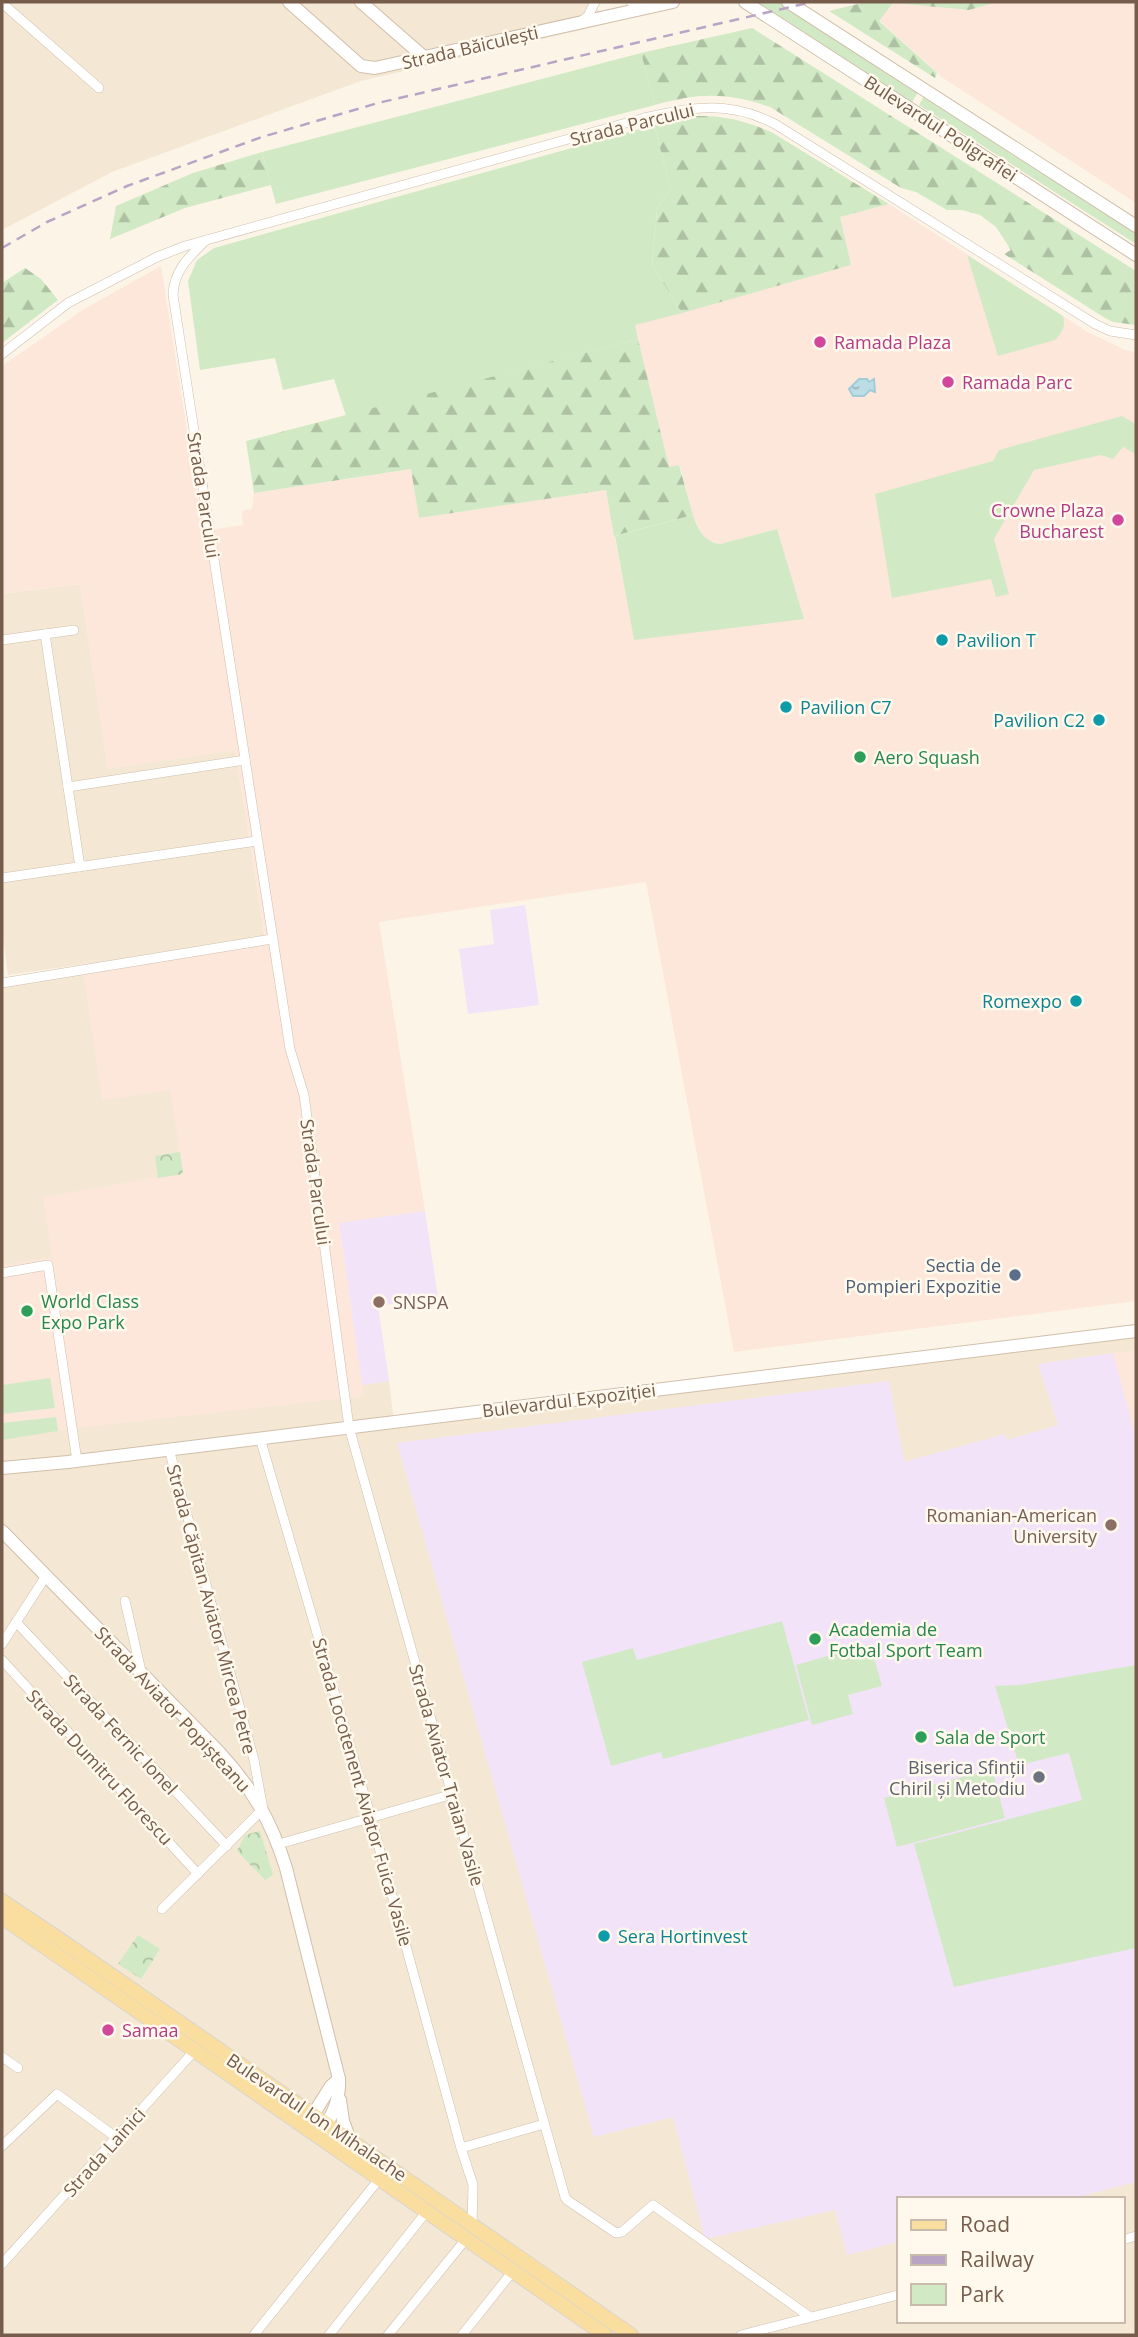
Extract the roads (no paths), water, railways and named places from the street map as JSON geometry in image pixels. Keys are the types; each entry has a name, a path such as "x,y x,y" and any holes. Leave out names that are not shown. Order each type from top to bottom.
{"main road":[{"name":"Bulevardul Ion Mihalache","path":"2,1901 199,2045 323,2131 380,2178 427,2211 469,2232 631,2335"},
{"name":"Bulevardul Ion Mihalache","path":"2,1917 199,2045"},
{"name":"Bulevardul Ion Mihalache","path":"323,2131 350,2140 469,2232 513,2272 605,2335"}],"street":[{"name":"Strada Băiculești","path":"289,2 361,66 375,68 673,2"},
{"path":"361,2 425,58"},
{"path":"578,23 588,16 595,2"},
{"path":"631,2 653,6"},
{"name":"Bulevardul Poligrafiei","path":"745,2 1136,255"},
{"name":"Bulevardul Poligrafiei","path":"788,2 1136,226"},
{"path":"2,3 99,88"},
{"name":"Strada Parcului","path":"2,354 68,303 157,257 206,240 644,118 685,109 721,107 741,110 775,124 1095,324 1110,331 1136,335"},
{"name":"Strada Parcului","path":"206,240 179,270 173,295 291,1056 304,1095 349,1427"},
{"path":"2,640 74,630"},
{"path":"45,634 80,867"},
{"path":"68,787 245,760"},
{"path":"2,878 257,841"},
{"path":"2,981 272,939"},
{"path":"2,1273 48,1265 76,1461"},
{"name":"Bulevardul Expoziției","path":"2,1468 1136,1331"},
{"name":"Strada Aviator Traian Vasile","path":"349,1427 567,2200 619,2233 653,2205 810,2317"},
{"name":"Strada Locotenent Aviator Fuica Vasile","path":"260,1438 372,1818 473,2185 469,2232"},
{"name":"Strada Căpitan Aviator Mircea Petre","path":"169,1449 254,1760 263,1809"},
{"name":"Strada Aviator Popișteanu","path":"2,1531 233,1767 263,1809 279,1844 339,2078 340,2094 323,2131"},
{"path":"2,1644 46,1576"},
{"path":"125,1601 141,1674"},
{"name":"Strada Fernic Ionel","path":"16,1622 227,1846"},
{"name":"Strada Dumitru Florescu","path":"2,1660 198,1874"},
{"path":"279,1844 453,1794"},
{"path":"162,1909 263,1809"},
{"name":"Strada Lainici","path":"2,2264 199,2045"},
{"path":"2,2057 18,2068"},
{"path":"309,2121 339,2078"},
{"path":"2,2146 57,2094 117,2138"},
{"path":"340,2094 343,2121 350,2140"},
{"path":"461,2148 544,2124"},
{"path":"254,2335 380,2178"},
{"path":"329,2335 427,2211"},
{"path":"388,2335 469,2232"},
{"path":"462,2335 513,2272"},
{"path":"741,2335 897,2295"}],"water":[{"path":"859,379 867,379 869,382 874,379 875,392 870,390 864,396 853,396 849,389"}],"railway":[{"path":"2,248 47,222 127,186 262,137 378,103 812,2"}],"place":[{"name":"Ramada Plaza","path":"820,342"},
{"name":"Ramada Parc","path":"948,382"},
{"name":"Crowne Plaza Bucharest","path":"1118,520"},
{"name":"Pavilion T","path":"942,640"},
{"name":"Pavilion C7","path":"786,707"},
{"name":"Pavilion C2","path":"1099,720"},
{"name":"Aero Squash","path":"860,757"},
{"name":"Romexpo","path":"1076,1001"},
{"name":"Sectia de Pompieri Expozitie","path":"1015,1275"},
{"name":"SNSPA","path":"379,1302"},
{"name":"World Class Expo Park","path":"27,1311"},
{"name":"Romanian-American University","path":"1111,1525"},
{"name":"Academia de Fotbal Sport Team","path":"815,1639"},
{"name":"Sala de Sport","path":"921,1737"},
{"name":"Biserica Sfinții Chiril și Metodiu","path":"1039,1777"},
{"name":"Sera Hortinvest","path":"604,1936"},
{"name":"Samaa","path":"108,2030"}]}
